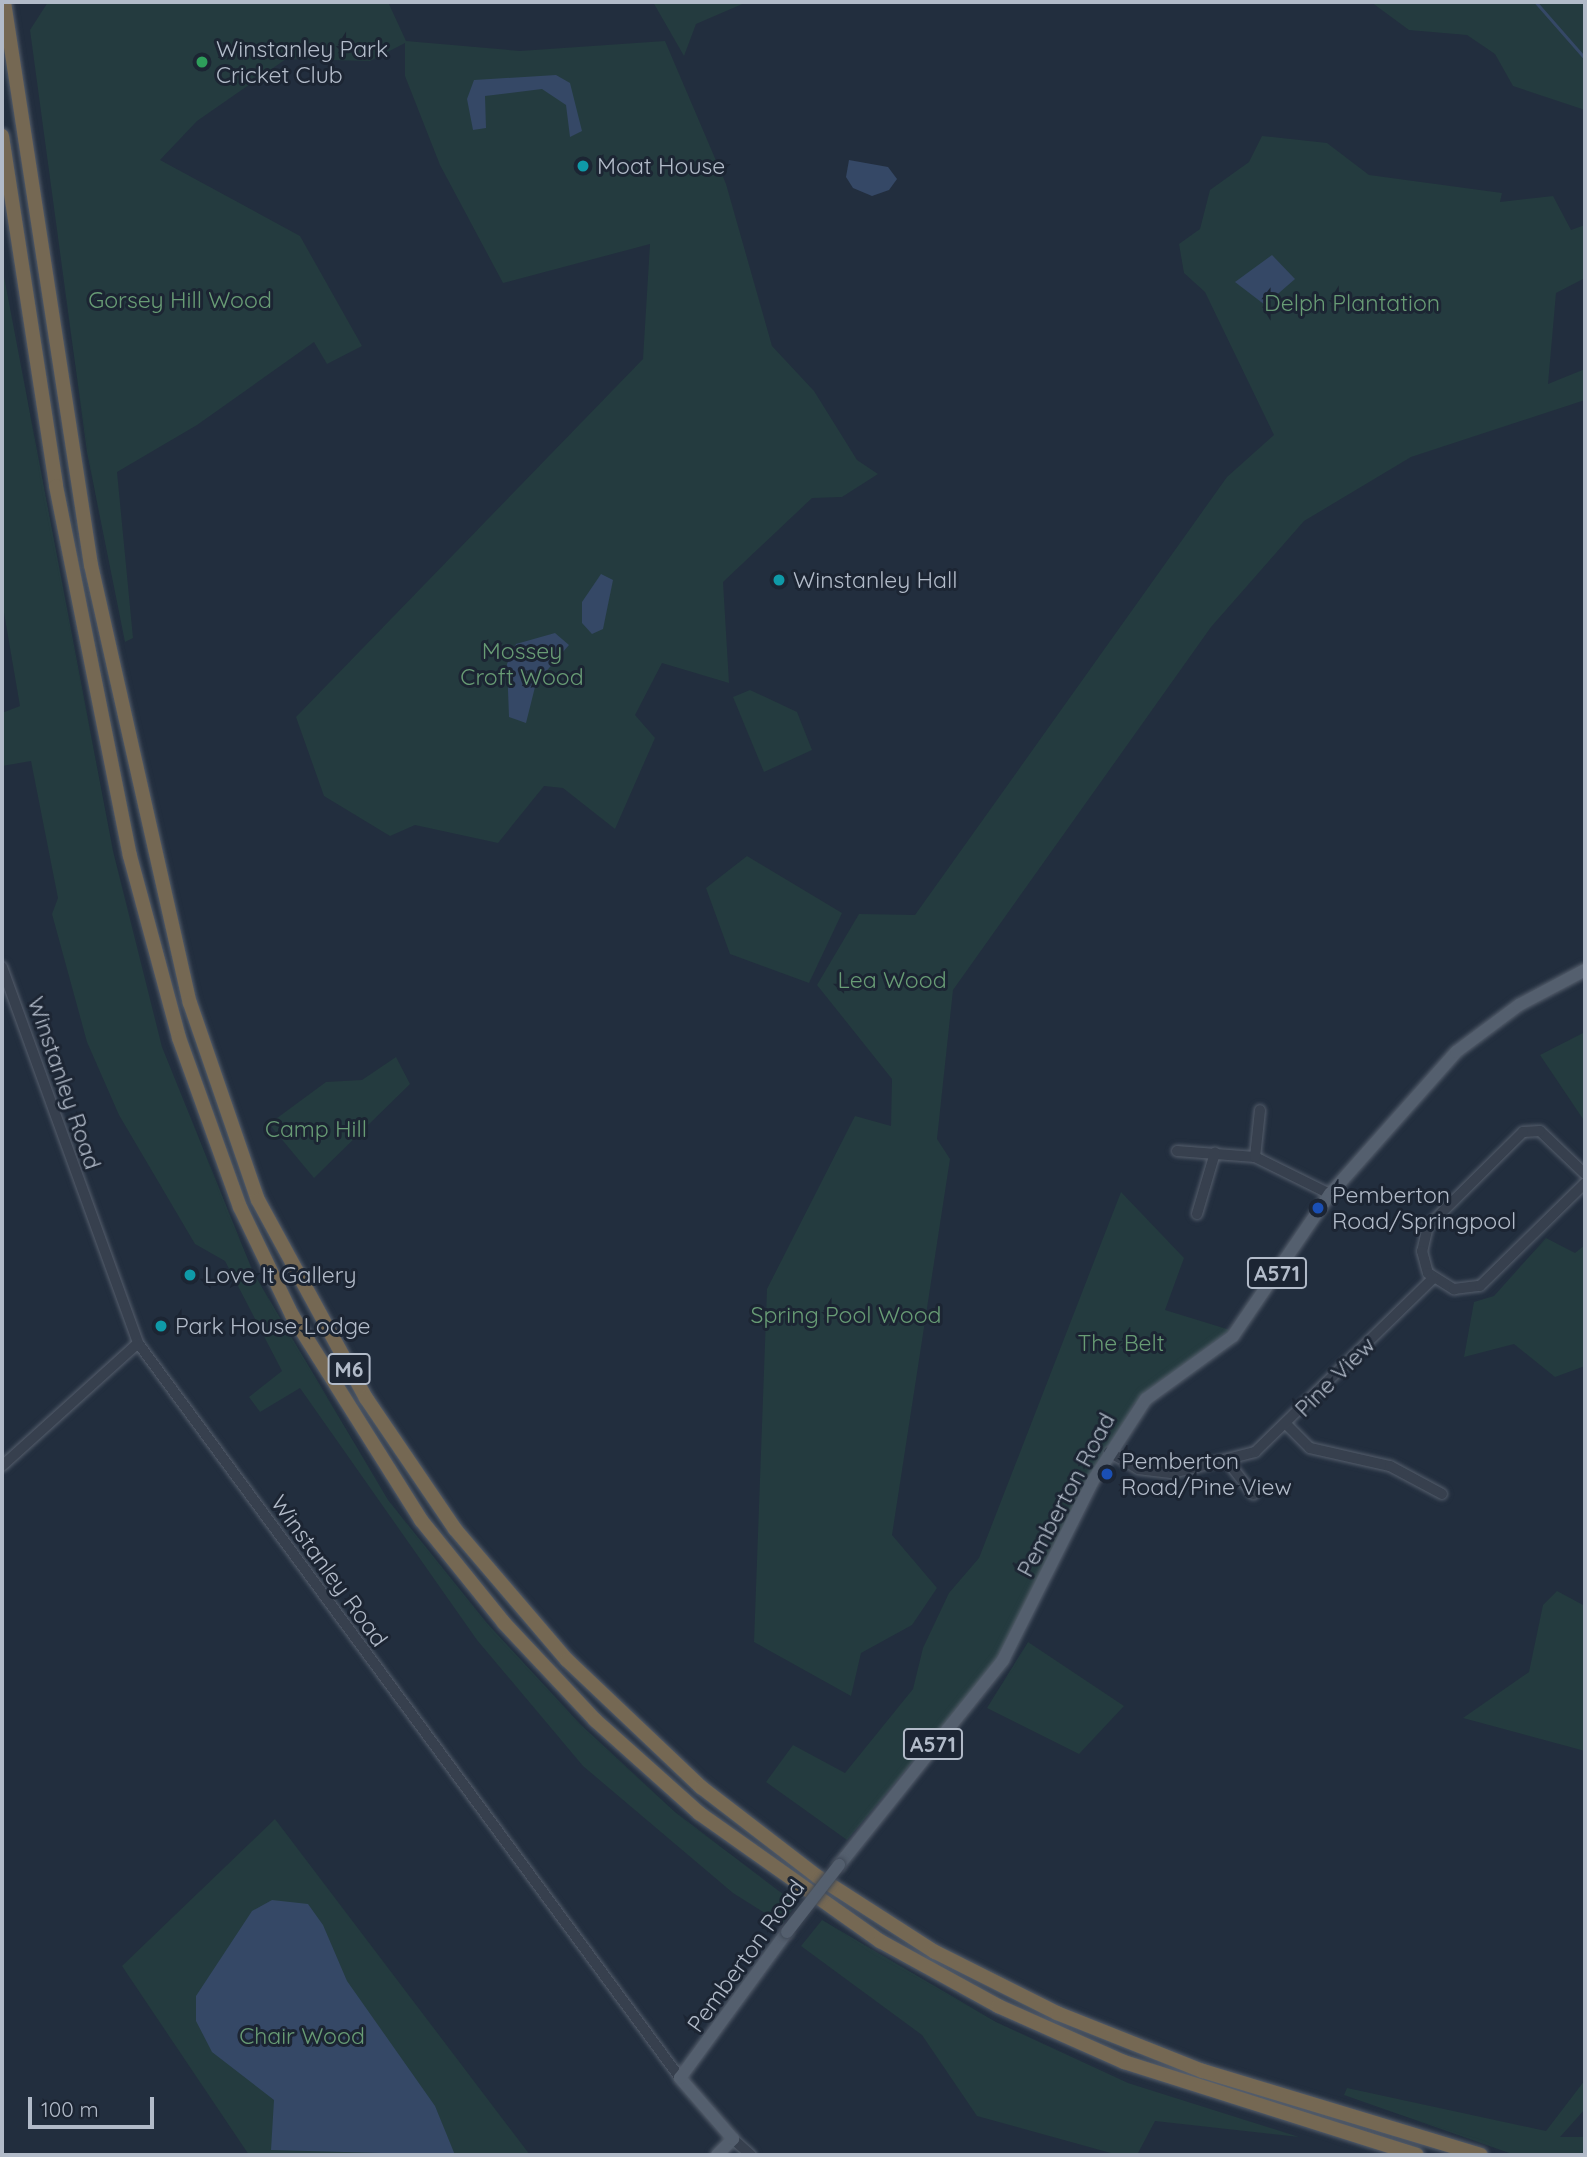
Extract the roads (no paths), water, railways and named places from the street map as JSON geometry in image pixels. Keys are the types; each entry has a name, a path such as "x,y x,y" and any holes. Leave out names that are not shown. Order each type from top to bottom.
{"highway":[{"name":"M6","path":"4,2 91,565 190,1003 257,1200 366,1398 448,1518 568,1660 701,1787 818,1877 935,1952 1057,2013 1203,2071 1481,2155"},
{"name":"M6","path":"2,135 56,486 131,856 179,1038 240,1208 292,1315 421,1520 504,1623 595,1720 699,1813 880,1941 998,2006 1124,2062 1417,2155"}],"main road":[{"name":"Pemberton Road","path":"680,2078 787,1932 1003,1660 1109,1452 1146,1399 1233,1336 1330,1195 1478,1031 1585,970"},
{"name":"Winstanley Road","path":"680,2078 733,2139"},
{"path":"717,2155 733,2139"}],"street":[{"name":"Winstanley Road","path":"2,967 138,1343 680,2078"},
{"path":"1255,1157 1260,1110"},
{"path":"1585,1174 1540,1131 1523,1132 1428,1227 1422,1251 1432,1279 1454,1289 1479,1286 1585,1182"},
{"path":"1177,1151 1255,1157 1330,1195"},
{"path":"1197,1214 1216,1153"},
{"name":"Pine View","path":"1109,1452 1158,1473 1228,1462 1288,1426 1432,1279"},
{"path":"2,1466 138,1343"},
{"path":"1288,1426 1310,1448 1390,1466 1442,1494"},
{"path":"1228,1462 1254,1494"},
{"path":"733,2139 751,2155"}],"water":[{"path":"556,75 570,83 582,131 570,137 566,105 542,89 485,96 486,128 473,130 467,99 474,80"},
{"path":"849,160 888,167 897,179 889,190 872,196 853,188 846,177"},
{"path":"1272,255 1295,279 1265,305 1235,282"},
{"path":"601,574 613,580 603,629 592,634 582,623 582,602"},
{"path":"555,633 569,645 536,683 526,723 509,717 507,664 516,644"},
{"path":"272,1900 308,1904 323,1925 347,1981 435,2106 455,2155 271,2150 274,2100 212,2052 196,2021 196,1996 252,1911"}],"waterway":[{"path":"1536,2 1585,58"}],"place":[{"name":"Winstanley Park Cricket Club","path":"202,62"},
{"name":"Moat House","path":"583,166"},
{"name":"Winstanley Hall","path":"779,580"},
{"name":"Pemberton Road/Springpool","path":"1318,1208"},
{"name":"Love It Gallery","path":"190,1275"},
{"name":"Park House Lodge","path":"161,1326"},
{"name":"Pemberton Road/Pine View","path":"1107,1474"}],"park label":[{"name":"Gorsey Hill Wood","path":"180,300"},
{"name":"Delph Plantation","path":"1352,303"},
{"name":"Mossey Croft Wood","path":"522,664"},
{"name":"Lea Wood","path":"892,980"},
{"name":"Camp Hill","path":"316,1129"},
{"name":"Spring Pool Wood","path":"846,1315"},
{"name":"The Belt","path":"1121,1343"},
{"name":"Chair Wood","path":"302,2036"}]}
